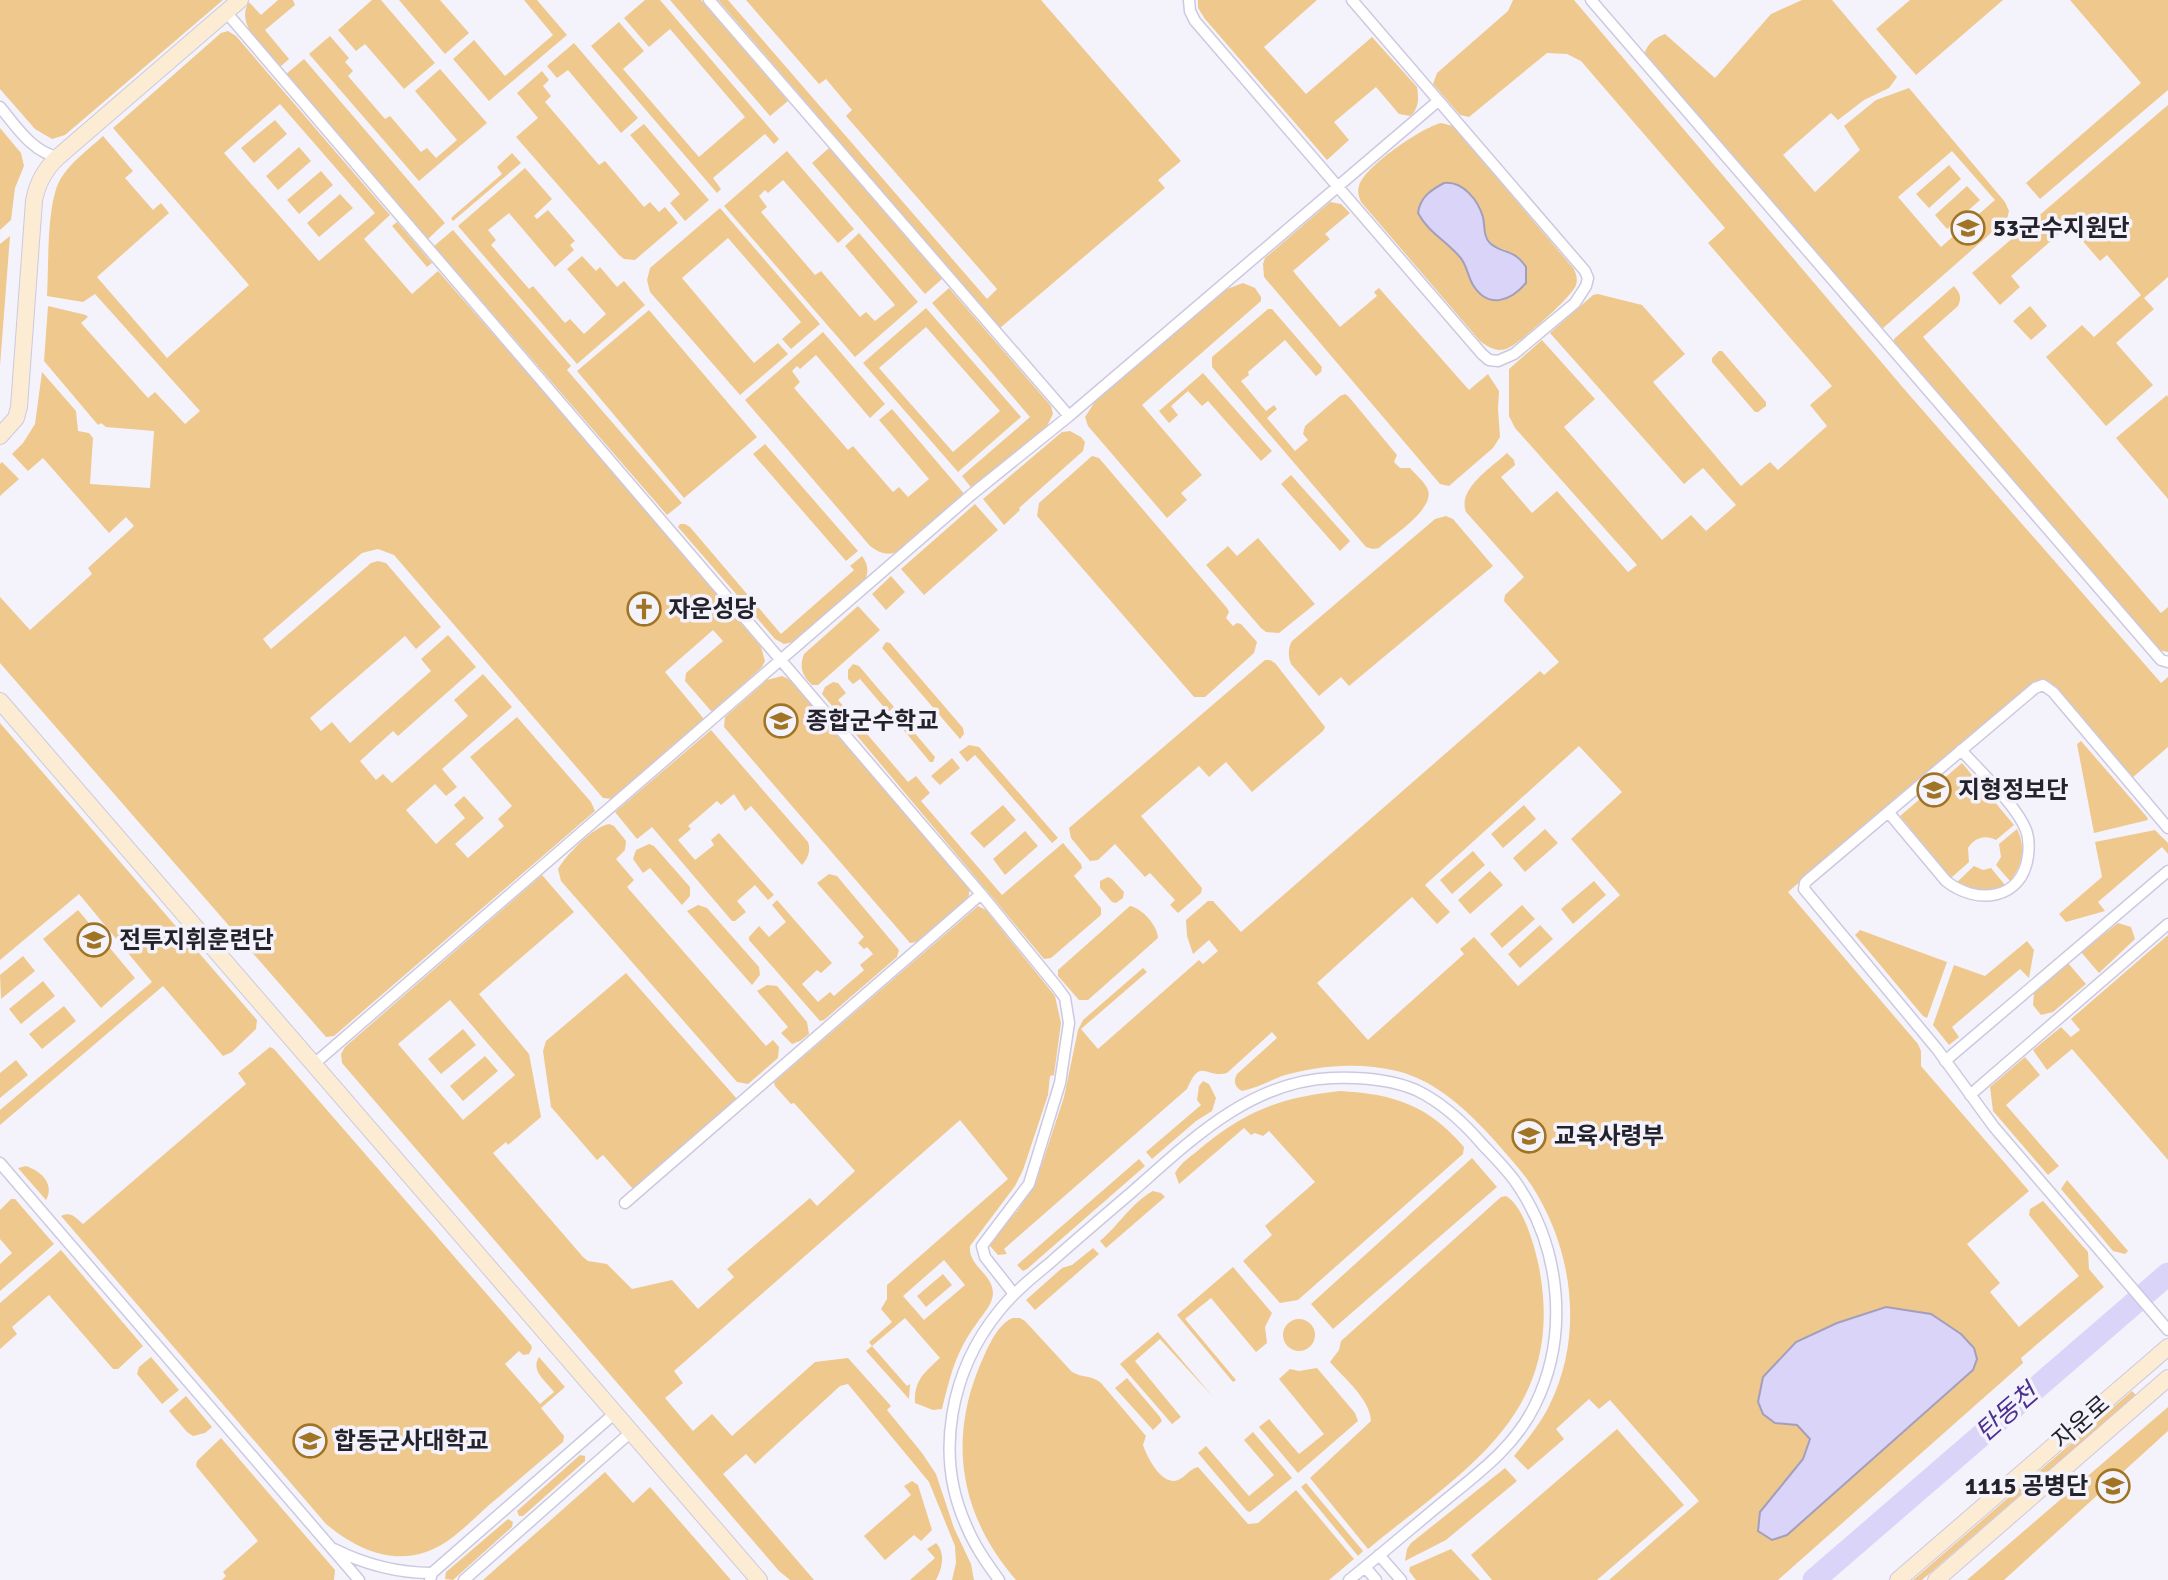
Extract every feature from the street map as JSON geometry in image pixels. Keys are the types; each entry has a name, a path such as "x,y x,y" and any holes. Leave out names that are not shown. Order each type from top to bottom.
{"street":[{"path":"38,184 58,157 240,0"},
{"path":"709,0 1069,416"},
{"path":"1189,0 1195,21 1482,354 1489,360 1498,361 1514,354 1575,303 1588,278 1585,271 1352,0"},
{"path":"1591,0 2161,660 2168,662"},
{"path":"226,12 981,894 1057,987 1068,1011 1069,1023 1060,1083 1033,1173 1021,1196 982,1246 985,1257 1014,1294"},
{"path":"314,1064 971,495 1069,416 1438,101"},
{"path":"0,107 36,148 58,157"},
{"path":"0,436 16,418 19,407 34,201 38,184 36,148"},
{"path":"2164,1326 1994,1127 1945,1060 1804,890 1808,880 2035,688 2042,685 2053,692 2168,828"},
{"path":"0,701 759,1580"},
{"path":"1889,813 1945,881 1954,888 1983,897 2011,887 2019,880 2027,862 2026,830 2015,812 1961,750"},
{"path":"1945,1060 2168,871"},
{"path":"625,1203 981,894"},
{"path":"1970,1095 2168,924"},
{"path":"999,1580 979,1553 961,1512 952,1477 950,1434 956,1395 982,1333 1014,1294 1213,1122 1256,1097 1303,1082 1348,1078 1396,1083 1417,1091 1438,1104 1475,1135 1504,1168 1519,1187 1533,1213 1547,1248 1555,1287 1557,1319 1547,1378 1534,1408 1514,1438 1492,1462 1349,1580"},
{"path":"0,1163 359,1580"},
{"name":"자운로","path":"1898,1580 2168,1347"},
{"name":"자운로","path":"1936,1580 2168,1378"},
{"path":"331,1548 369,1563 431,1577 615,1413"},
{"path":"464,1580 631,1432"},
{"path":"1380,1555 1401,1580"},
{"path":"1365,1567 1376,1580"}],"shaded area":[{"path":"0,0 223,0 65,135 52,139 35,129 0,89"},
{"path":"278,0 293,0 295,5 265,30 289,59 280,67 254,37 245,11 249,2 261,15"},
{"path":"372,0 381,0 435,63 404,89 365,44 356,51 338,30"},
{"path":"399,0 440,0 469,33 445,54"},
{"path":"524,0 537,0 567,35 489,101 453,59 474,40 505,76 553,35"},
{"path":"645,0 660,0 779,139 774,144 765,134 713,178 721,189 717,193 591,46 619,22 644,51 623,69 699,157 745,117 670,29 649,47 624,18"},
{"path":"670,0 701,0 788,101 770,116"},
{"path":"718,0 728,0 987,299 997,289 846,116 852,110 826,79 819,84 746,0 1041,0 1181,161 1158,180 1165,188 1000,328"},
{"path":"1198,0 1317,0 1264,47 1306,94 1372,37 1417,87 1417,107 1410,116 1399,114 1376,87 1334,122 1349,140 1327,160 1205,19 1198,8"},
{"path":"1513,0 1574,0 1905,390 2161,683 2168,677 2168,747 2132,778 2049,681 2035,681 1788,892 1918,1044 1921,1066 2029,1191 1967,1244 2000,1283 1990,1292 2019,1327 2079,1276 2029,1215 2030,1209 2043,1201 2088,1252 2089,1269 2104,1287 2021,1358 2023,1363 1778,1580 1609,1580 1699,1501 1610,1400 1599,1409 1589,1399 1556,1429 1564,1439 1528,1470 1514,1456 1542,1418 1561,1377 1570,1322 1565,1265 1546,1211 1519,1169 1463,1109 1439,1090 1412,1076 1368,1066 1324,1067 1282,1076 1242,1091 1235,1084 1237,1074 1277,1038 1272,1032 1227,1073 1196,1073 1187,1089 1004,1249 1007,1254 998,1255 990,1246 991,1240 1018,1210 1036,1182 1064,1097 1078,1030 1083,1020 1143,968 1147,972 1081,1029 1098,1049 1199,960 1203,964 1218,951 1209,940 1193,954 1187,936 1186,920 1208,901 1213,901 1241,932 1540,671 1544,675 1559,662 1504,601 1505,595 1524,577 1466,512 1466,495 1477,480 1507,453 1515,465 1501,477 1532,513 1557,491 1628,572 1637,565 1515,428 1509,416 1509,369 1542,340 1595,399 1564,427 1662,540 1691,515 1706,531 1736,505 1703,468 1684,484 1550,333 1593,295 1642,305 1685,354 1653,382 1741,486 1770,462 1778,470 1827,426 1810,405 1832,386 1708,243 1725,228 1581,61 1567,54 1547,53 1469,117 1460,115 1433,84 1437,73 1508,11","holes":["1579,746 1622,792 1571,839 1620,895 1518,986 1474,937 1460,949 1464,954 1368,1040 1317,983 1412,897 1437,924 1450,912 1425,885","1977,1359 1973,1370 1787,1535 1772,1540 1760,1512 1803,1459 1810,1439 1797,1425"]},
{"path":"1802,0 1832,0 1897,77 1889,88 1864,100 1838,120 1831,113 1783,155 1815,192 1860,150 1844,126 1876,100 1909,88 2005,202 2009,211 2007,219 1882,329 1644,55 1652,42 1665,34 1715,78 1771,14","holes":["1952,151 1995,200 1941,247 1898,197"]},
{"path":"1910,0 2003,0 1916,75 1876,29"},
{"path":"2070,0 2168,0 2168,90 2040,199 2026,183 2141,83"},
{"path":"228,31 236,36 390,215 364,239 412,294 438,271 633,494 761,647 765,661 762,667 711,711 685,681 686,673 723,641 713,630 665,672 704,719 613,799 603,798 394,555 378,549 362,553 263,639 271,649 371,563 378,561 386,563 441,627 416,649 405,636 310,718 321,731 332,722 350,743 431,671 421,659 448,635 476,667 398,736 393,731 360,761 376,780 383,774 392,783 468,716 454,700 483,674 512,707 442,769 457,787 446,796 435,784 406,810 436,844 465,818 454,805 464,796 484,818 455,844 468,858 504,826 498,819 512,806 470,757 517,717 591,802 595,811 334,1036 326,1037 0,663 0,597 30,630 92,574 88,568 134,526 126,517 109,533 43,458 28,471 12,454 35,424 42,372 76,411 78,431 89,433 93,438 90,484 150,488 154,431 106,427 101,423 98,425 44,361 48,306 86,315 88,317 81,323 148,398 155,392 185,424 200,411 95,294 83,302 47,296 51,218 56,189 61,178 75,161 103,136 133,171 125,178 153,210 161,203 169,213 97,277 167,358 249,285 113,128 221,33","holes":["280,104 375,213 319,261 224,153"]},
{"path":"330,36 349,58 345,62 353,71 348,76 385,119 390,116 421,152 427,148 436,158 457,140 415,91 440,69 487,123 419,181 309,54"},
{"path":"574,43 638,118 621,133 568,70 557,78 547,66"},
{"path":"304,59 445,223 428,239 286,74"},
{"path":"542,71 549,80 543,86 551,96 545,102 599,165 605,161 644,207 650,202 659,212 665,207 678,223 635,260 624,259 619,255 516,137 538,118 517,93"},
{"path":"2168,105 2168,277 2144,298 2154,309 2116,343 2153,385 2106,426 2046,357 2082,325 2094,337 2141,295 2107,255 2100,261 2069,225 2011,276 2020,287 2000,305 1972,273"},
{"path":"275,120 287,134 254,163 241,148"},
{"path":"1441,123 1453,126 1574,269 1577,279 1573,291 1532,330 1506,349 1492,348 1480,341 1361,202 1359,186 1371,169 1394,149","holes":["1484,224 1490,242 1506,250 1469,276 1461,258 1454,251"]},
{"path":"644,124 709,200 685,221 670,203 680,194 630,135"},
{"path":"0,128 21,153 24,166 15,188 11,220 0,230"},
{"path":"299,147 311,161 278,190 266,176"},
{"path":"829,148 942,279 925,294 812,163"},
{"path":"787,151 854,229 838,243 783,180 768,193 765,190 759,196 767,207 761,212 815,275 821,271 860,317 866,312 875,321 895,305 845,246 859,233 918,302 855,357 724,206"},
{"path":"512,153 521,163 453,221 451,218 502,174 497,167"},
{"path":"1949,165 1961,179 1929,208 1916,194"},
{"path":"525,168 552,199 534,216 537,219 548,210 575,241 570,245 574,250 555,267 509,213 488,230 496,240 491,245 529,289 533,286 565,323 570,319 584,334 606,314 567,269 582,256 596,271 600,267 617,287 624,281 645,305 577,364 458,226"},
{"path":"321,171 333,185 299,214 287,200"},
{"path":"1444,183 1457,185 1469,193 1481,211 1488,240 1494,246 1517,257 1526,267 1526,283 1513,295 1492,300 1479,293 1462,259 1422,220 1418,213 1421,203 1431,191"},
{"path":"1967,186 1980,200 1947,229 1935,215"},
{"path":"340,194 353,208 319,237 307,223"},
{"path":"1330,202 1341,204 1350,213 1325,234 1330,239 1293,271 1340,327 1377,296 1374,292 1379,288 1469,390 1488,374 1499,391 1500,437 1493,448 1449,486 1440,484 1264,277 1265,258"},
{"path":"720,208 820,324 791,349 782,339 801,322 728,238 682,278 754,363 778,343 788,354 740,395 650,292 647,280 650,268"},
{"path":"397,222 432,263 427,267 392,226"},
{"path":"453,230 571,366 567,370 682,503 667,515 434,246"},
{"path":"10,236 0,366 0,244"},
{"path":"1243,283 1255,288 1261,301 1142,405 1202,475 1181,493 1187,500 1167,518 1088,426 1085,417 1096,400 1227,289"},
{"path":"1954,286 1960,295 1958,306 1923,337 2161,613 2168,607 2168,652 2158,650 1894,343 1894,339"},
{"path":"949,288 1051,406 1053,414 1047,426 973,490 962,476 1030,417 932,303"},
{"path":"2030,306 2047,326 2031,340 2013,321"},
{"path":"926,308 1021,417 958,472 863,363","holes":["926,327 1000,411 953,452 879,368"]},
{"path":"1268,309 1272,309 1322,367 1316,376 1285,340 1241,381 1266,411 1274,405 1277,409 1267,418 1295,451 1308,440 1303,434 1305,426 1345,394 1397,455 1394,462 1400,468 1410,468 1428,490 1425,505 1419,514 1379,548 1366,547 1212,367 1212,357"},
{"path":"649,310 757,437 684,498 577,371"},
{"path":"823,332 885,404 870,418 816,355 800,369 797,366 792,371 800,382 794,388 848,450 853,446 893,492 899,487 908,497 929,479 879,420 892,409 966,496 896,553 877,551 870,546 745,400"},
{"path":"1722,351 1766,402 1766,406 1758,412 1755,412 1712,362 1712,358"},
{"path":"1203,373 1272,451 1261,461 1208,401 1202,406 1188,391 1171,406 1178,415 1169,423 1159,411"},
{"path":"2167,395 2168,397 2168,499 2116,438"},
{"path":"1070,431 1085,442 1083,451 1019,508 1004,525 983,499 1062,432"},
{"path":"765,444 858,551 846,561 753,454"},
{"path":"1092,456 1099,458 1227,608 1229,612 1226,618 1233,626 1241,624 1257,642 1254,653 1205,697 1194,697 1037,516 1039,503"},
{"path":"2,462 19,479 0,496 0,464"},
{"path":"1291,475 1350,541 1340,551 1281,484"},
{"path":"975,504 998,530 924,595 901,569"},
{"path":"1446,516 1453,519 1493,566 1349,686 1341,677 1319,696 1291,664 1289,652 1292,641 1435,519"},
{"path":"680,524 690,527 781,634 854,570 850,566 862,556 866,562 866,577 793,642 784,644 775,639 678,527"},
{"path":"1258,538 1315,604 1279,633 1266,632 1261,628 1206,565 1228,546 1237,556"},
{"path":"891,576 905,592 886,610 872,594"},
{"path":"858,606 880,630 818,685 812,685 802,671 804,654"},
{"path":"886,642 890,643 963,728 964,734 960,739 882,648"},
{"path":"1265,660 1275,663 1325,727 1252,792 1226,762 1209,777 1199,766 1141,816 1202,888 1201,893 1178,913 1170,905 1175,900 1150,873 1145,877 1115,844 1098,860 1090,861 1071,838 1069,828"},
{"path":"853,664 859,666 894,707 888,712 860,679 853,684 848,679 848,670"},
{"path":"782,676 793,681 970,889 968,899 917,942 910,943 724,727 725,717 767,680"},
{"path":"833,682 838,683 846,693 838,700 908,782 916,776 930,793 921,801 1002,895 1063,843 1081,864 1082,868 1074,876 1101,908 1101,915 1051,958 1044,959 822,694 825,687"},
{"path":"901,717 935,757 933,762 930,762 897,722 897,718"},
{"path":"0,723 257,1020 256,1029 232,1052 223,1056 163,986 0,1125 0,1110 152,982 79,894 0,960"},
{"path":"711,730 809,845 806,860 802,865 751,806 745,811 734,794 721,805 717,801 688,826 691,829 678,840 695,860 714,845 711,840 719,833 774,895 768,900 755,885 737,901 746,912 735,921 732,921 652,827 637,839 615,812"},
{"path":"2081,741 2148,820 2094,833 2077,744"},
{"path":"969,745 979,747 1058,838 1052,843 975,755 967,762 959,752"},
{"path":"952,758 960,768 940,785 931,776"},
{"path":"1962,763 2014,825 1996,840 1984,837 1973,842 1968,848 1969,862 1951,878 1900,816"},
{"path":"1003,805 1016,820 984,848 970,833"},
{"path":"1524,805 1536,819 1503,848 1491,834"},
{"path":"609,824 614,826 626,841 625,850 616,859 634,880 627,887 766,1046 773,1040 779,1047 778,1058 748,1084 737,1082 561,881 558,869 567,856 588,835"},
{"path":"1545,829 1558,843 1525,872 1513,858"},
{"path":"2017,829 2022,843 2022,856 2010,881 1996,865 2001,857 1999,844"},
{"path":"2155,830 2168,843 2168,854 2162,847 2098,902 2105,911 2066,922 2059,914 2102,877 2095,842"},
{"path":"1025,831 1038,846 1005,875 993,859"},
{"path":"649,844 654,846 690,887 690,896 682,905 650,868 643,873 633,859 636,850"},
{"path":"1473,851 1485,865 1452,894 1440,880"},
{"path":"1974,866 1983,870 1991,868 2005,885 1981,891 1957,882"},
{"path":"1490,871 1503,885 1470,914 1458,900"},
{"path":"829,874 837,876 899,950 897,957 820,1021 749,937 759,926 769,937 786,922 772,905 777,900 832,963 821,973 817,970 802,984 818,1002 830,992 834,996 864,970 860,965 873,954 858,943 864,937 817,883"},
{"path":"542,875 574,912 479,994 529,1054 541,1117 508,1145 506,1142 493,1153 588,1261 607,1264 632,1289 672,1280 698,1309 734,1277 727,1269 810,1198 817,1206 855,1171 794,1103 791,1104 774,1082 978,906 986,910 1055,996 1061,1023 1054,1075 1050,1076 1048,1095 1023,1170 1015,1186 970,1246 970,1253 989,1281 993,1294 989,1306 959,1354 942,1409 933,1410 915,1403 918,1383 940,1358 905,1318 872,1346 869,1342 892,1322 881,1309 887,1299 887,1285 1008,1179 960,1120 674,1371 683,1383 665,1398 693,1431 712,1414 732,1436 815,1362 848,1358 891,1406 887,1410 936,1474 954,1528 971,1564 974,1580 952,1580 956,1563 955,1546 929,1482 848,1384 840,1386 755,1464 746,1454 723,1474 814,1580 790,1580 779,1571 342,1063 341,1054 345,1047","holes":["450,1000 515,1075 463,1120 398,1044","944,1260 965,1285 924,1320 903,1296"]},
{"path":"1108,877 1124,892 1123,898 1116,903 1100,888 1100,881"},
{"path":"1594,881 1606,895 1573,924 1561,909"},
{"path":"698,905 707,908 759,967 760,975 752,985 687,911"},
{"path":"1522,905 1535,919 1502,948 1490,934"},
{"path":"1130,906 1148,918 1158,938 1088,1000 1079,1000 1058,976 1058,970"},
{"path":"78,910 135,978 101,1008 43,939"},
{"path":"2118,923 2131,927 2135,939 2099,973 2081,952"},
{"path":"1540,925 1553,939 1520,968 1508,954"},
{"path":"1860,930 1947,962 1927,1018 1855,935"},
{"path":"2168,935 2168,1160 2072,1049 2047,1070 2033,1050 2061,1027 2071,1037 2080,1030 2071,1019"},
{"path":"2027,941 2034,950 2029,978 2020,969 1952,1027 1959,1037 1949,1045 1933,1025 1954,965 1985,976"},
{"path":"23,956 35,971 1,999 0,975"},
{"path":"2068,963 2086,984 2053,1012 2041,1015 2033,1005 2034,993"},
{"path":"626,973 737,1099 633,1189 603,1155 597,1160 551,1107 543,1051 546,1041"},
{"path":"43,981 55,996 21,1024 9,1009"},
{"path":"767,985 777,986 807,1022 809,1034 800,1041 792,1044 781,1033 788,1027 757,991"},
{"path":"64,1006 76,1021 42,1049 29,1034"},
{"path":"463,1029 476,1045 441,1074 428,1059"},
{"path":"270,1047 531,1345 529,1354 523,1355 519,1351 505,1364 540,1404 554,1392 536,1367 539,1357 565,1387 541,1408 564,1436 563,1442 453,1537 437,1548 420,1554 388,1555 372,1551 326,1524 61,1216 71,1215 83,1224 246,1084 238,1073"},
{"path":"485,1056 498,1071 463,1101 450,1086"},
{"path":"2025,1057 2040,1075 2006,1105 2059,1166 2048,1175 1993,1111 1990,1087"},
{"path":"16,1060 28,1075 0,1098 0,1073"},
{"path":"1203,1081 1209,1084 1216,1098 1212,1111 1196,1121 1152,1159 1146,1152 1201,1105 1197,1100 1199,1086"},
{"path":"1340,1091 1377,1095 1409,1104 1451,1133 1464,1147 1463,1154 1298,1300 1280,1303 1243,1261 1272,1235 1265,1226 1315,1182 1269,1131 1263,1136 1255,1133 1251,1135 1244,1128 1179,1184 1175,1173 1184,1162 1219,1134 1266,1107 1301,1097"},
{"path":"1472,1158 1497,1187 1333,1329 1311,1304"},
{"path":"1139,1159 1145,1166 1027,1269 1023,1271 1017,1265"},
{"path":"26,1166 37,1171 48,1184 46,1200 18,1168"},
{"path":"2067,1180 2128,1251 2125,1254 2113,1251 2061,1189"},
{"path":"1153,1191 1165,1197 1106,1248 1100,1241 1138,1202"},
{"path":"1506,1196 1523,1218 1539,1267 1544,1318 1538,1362 1523,1399 1501,1433 1473,1463 1368,1549 1310,1478 1371,1421 1370,1413 1361,1397 1330,1362 1339,1350 1341,1341 1501,1197"},
{"path":"11,1199 15,1199 54,1244 0,1291 0,1264 12,1253 0,1239 0,1210"},
{"path":"1093,1248 1099,1254 1035,1310 1026,1300 1062,1268 1072,1265"},
{"path":"61,1250 143,1346 118,1369 113,1369 49,1295 12,1327 17,1334 0,1349 0,1303"},
{"path":"1233,1267 1272,1313 1265,1327 1267,1343 1256,1352 1211,1298 1185,1319 1236,1380 1233,1382 1177,1315"},
{"path":"943,1274 952,1285 926,1307 917,1296"},
{"path":"1886,1307 1931,1314 1961,1334 1974,1348 1977,1359 1973,1370 1787,1535 1772,1540 1758,1531 1760,1512 1803,1459 1810,1439 1797,1425 1775,1423 1763,1414 1758,1402 1763,1377 1796,1342 1837,1323"},
{"path":"1013,1318 1025,1321 1072,1372 1101,1383 1146,1436 1143,1445 1145,1450 1162,1476 1174,1481 1198,1467 1248,1524 1258,1523 1296,1490 1354,1559 1329,1580 1016,1580 981,1528 964,1473 963,1444 965,1415 972,1386 992,1340 999,1329"},
{"path":"1299,1319 1310,1324 1315,1335 1310,1346 1299,1351 1288,1346 1283,1335 1288,1324"},
{"path":"1158,1332 1214,1398 1160,1339 1135,1361 1181,1417 1172,1424 1120,1364"},
{"path":"872,1346 907,1386 910,1384 909,1399 866,1351"},
{"path":"151,1357 179,1390 162,1404 137,1374 139,1367"},
{"path":"1317,1368 1355,1413 1358,1421 1298,1473 1259,1427 1269,1419 1299,1454 1324,1434 1279,1379 1290,1369 1299,1371"},
{"path":"1127,1378 1162,1421 1153,1430 1115,1388"},
{"path":"2132,1391 2136,1395 1922,1580 1913,1580"},
{"path":"186,1396 212,1427 205,1433 193,1436 169,1411"},
{"path":"2168,1407 2168,1431 2004,1580 1967,1580"},
{"path":"1617,1429 1684,1505 1597,1580 1492,1580 1471,1555"},
{"path":"1253,1432 1292,1478 1250,1512 1198,1453 1206,1446 1249,1496 1274,1475 1244,1440"},
{"path":"221,1438 335,1570 334,1580 222,1580 226,1576 223,1572 258,1541 196,1466 197,1461"},
{"path":"580,1455 585,1456 585,1461 523,1516 519,1516 517,1511"},
{"path":"1505,1468 1517,1481 1446,1540 1405,1561 1411,1543"},
{"path":"605,1472 633,1503 650,1487 731,1580 483,1580"},
{"path":"912,1481 918,1485 932,1530 921,1541 914,1535 885,1560 864,1536 911,1495 904,1486"},
{"path":"1306,1483 1363,1551 1358,1556 1301,1487"},
{"path":"508,1519 513,1522 512,1527 453,1580 445,1579 446,1572"},
{"path":"936,1543 941,1551 942,1561 936,1580 910,1580 935,1558 927,1549"},
{"path":"1451,1549 1480,1580 1416,1580 1409,1571 1410,1567"}],"waterway":[{"name":"탄동천","path":"1814,1580 2168,1274"}],"place":[{"name":"53군수지원단","path":"1968,228"},
{"name":"자운성당","path":"644,609"},
{"name":"종합군수학교","path":"781,721"},
{"name":"지형정보단","path":"1934,790"},
{"name":"전투지휘훈련단","path":"94,940"},
{"name":"교육사령부","path":"1529,1136"},
{"name":"합동군사대학교","path":"310,1441"},
{"name":"1115 공병단","path":"2113,1486"}]}
